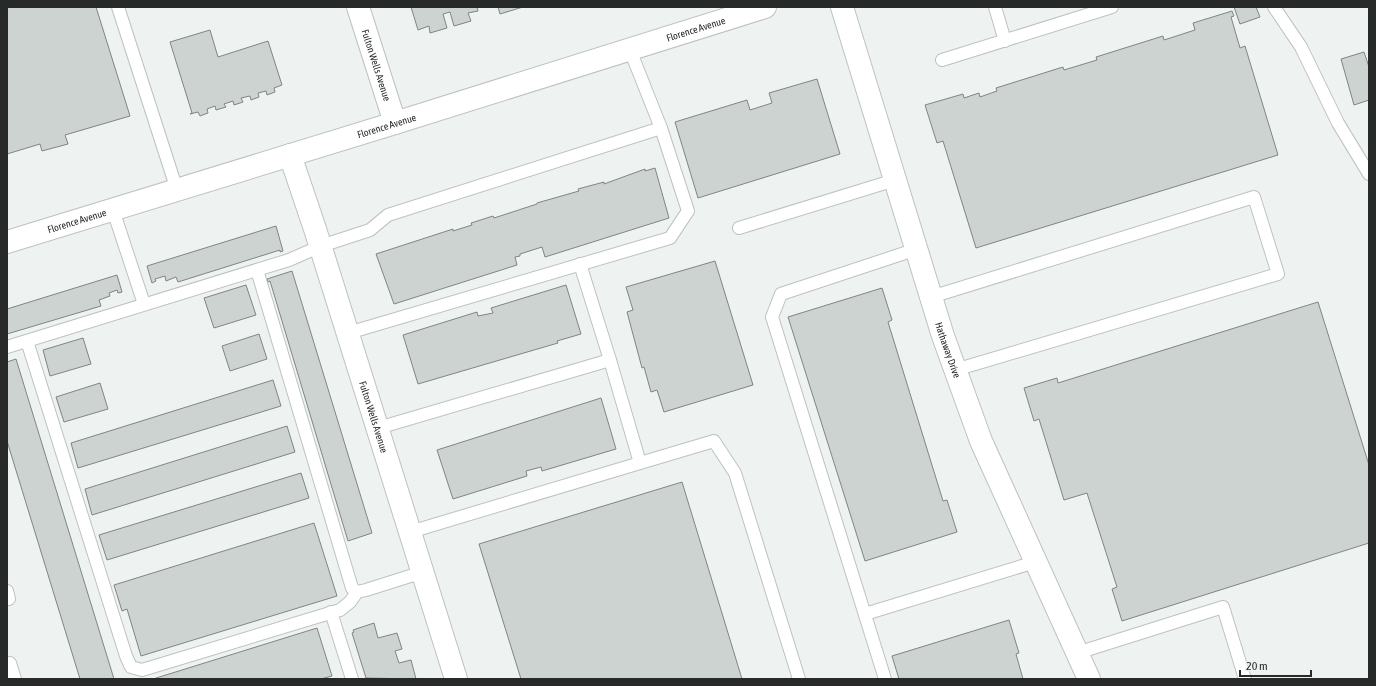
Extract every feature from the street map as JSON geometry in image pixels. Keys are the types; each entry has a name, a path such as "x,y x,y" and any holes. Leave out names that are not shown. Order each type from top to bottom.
{"street":[{"name":"Fulton Wells Avenue","path":"358,7 395,123"},
{"name":"Florence Avenue","path":"7,242 290,156 765,7"},
{"name":"Hathaway Drive","path":"842,7 931,297 955,370 981,441 1089,679"},
{"name":"Fulton Wells Avenue","path":"290,156 321,246 456,679"}],"lane":[{"path":"118,7 177,190"},
{"path":"995,7 1005,41"},
{"path":"942,60 1112,7"},
{"path":"1274,7 1301,47 1338,123 1369,174"},
{"path":"348,333 670,238 688,211 661,128 630,50"},
{"path":"7,347 289,260 321,246 370,230 388,215 410,207 661,128"},
{"path":"739,228 896,180"},
{"path":"931,297 1254,198 1278,274 955,370"},
{"path":"113,210 144,304"},
{"path":"884,679 772,317 781,294 916,249"},
{"path":"580,264 640,463"},
{"path":"257,270 352,588 357,592"},
{"path":"27,341 126,656 131,667 142,670"},
{"path":"378,428 610,360"},
{"path":"410,532 714,441 735,473 800,679"},
{"path":"865,614 1035,562"},
{"path":"133,679 142,670 340,610 350,602 357,592 423,572"},
{"path":"1077,654 1223,607 1245,679"},
{"path":"331,612 352,679"},
{"path":"7,664 10,663 15,679"}],"building":[{"path":"7,7 96,7 130,116 65,135 68,144 42,151 40,144 7,154"},
{"path":"411,7 477,7 478,11 468,13 471,21 454,26 450,12 443,14 447,28 430,33 429,26 418,30"},
{"path":"498,7 523,7 500,14"},
{"path":"1234,7 1256,7 1260,17 1240,24"},
{"path":"1232,11 1234,16 1231,17 1240,48 1245,46 1278,155 976,248 943,141 937,143 925,105 963,94 964,98 979,93 980,97 997,91 996,88 1063,67 1064,70 1097,60 1096,57 1163,36 1164,40 1195,30 1193,23"},
{"path":"210,30 218,57 268,41 282,85 274,88 275,92 267,95 266,91 258,93 259,97 251,100 250,96 241,98 243,102 234,105 233,101 224,104 226,107 216,110 215,106 207,109 208,113 200,116 198,112 190,114 192,113 170,42"},
{"path":"1364,52 1369,67 1369,100 1354,105 1341,59"},
{"path":"817,79 840,154 698,198 675,122 747,100 750,110 772,103 769,93"},
{"path":"655,168 669,218 545,257 542,247 515,257 517,265 394,304 376,254 453,229 453,231 472,225 471,223 493,216 494,218 537,203 579,191 578,189 604,182 604,184 645,169 645,171"},
{"path":"276,226 283,251 280,252 280,250 178,282 176,277 166,281 165,276 155,279 156,281 152,283 147,266"},
{"path":"715,261 753,385 664,412 657,390 651,392 644,367 642,368 627,312 633,310 626,287"},
{"path":"292,271 372,533 348,541 270,281 268,282 267,279"},
{"path":"117,275 122,292 118,293 117,290 109,293 110,296 99,300 101,306 7,334 7,309"},
{"path":"246,285 256,315 214,328 204,298"},
{"path":"566,285 581,334 557,341 558,343 418,384 403,335 477,312 478,316 493,313 491,308"},
{"path":"882,288 892,320 888,322 943,501 947,500 957,532 865,561 788,317"},
{"path":"1318,302 1369,465 1369,543 1122,621 1112,589 1117,587 1087,493 1064,500 1039,419 1034,421 1024,388 1057,378 1058,383"},
{"path":"259,334 267,359 230,371 222,346"},
{"path":"83,338 91,364 50,376 43,350"},
{"path":"16,359 114,679 80,679 7,441 7,362"},
{"path":"273,380 281,406 78,468 71,443"},
{"path":"100,383 108,409 64,422 56,397"},
{"path":"601,398 616,449 542,471 541,467 526,471 527,476 453,499 437,450"},
{"path":"287,426 295,452 92,515 85,489"},
{"path":"301,473 309,498 107,560 99,535"},
{"path":"682,482 742,679 521,679 479,544"},
{"path":"314,523 337,596 141,656 127,609 122,611 114,585"},
{"path":"1009,620 1019,653 1016,654 1023,679 899,679 892,656"},
{"path":"374,623 378,638 397,633 402,649 395,651 399,663 411,660 416,679 366,678 352,633 354,632 353,630"},
{"path":"317,628 332,676 321,679 153,679"}]}
